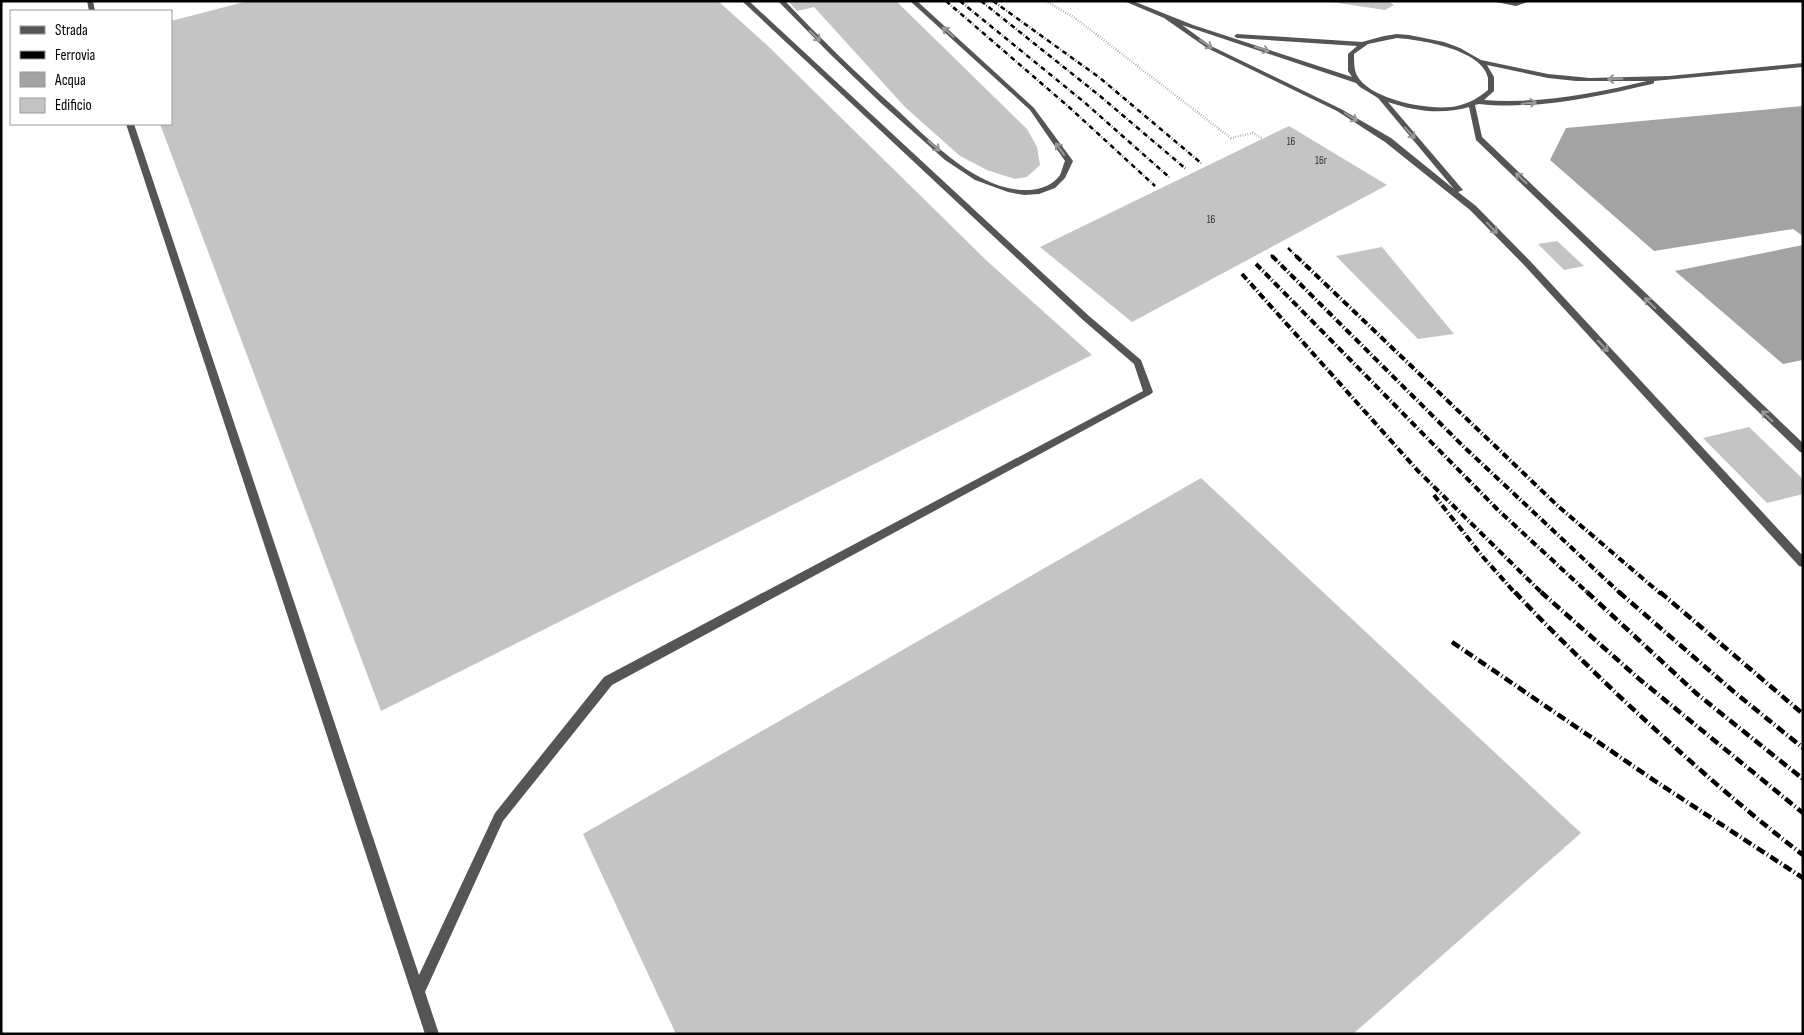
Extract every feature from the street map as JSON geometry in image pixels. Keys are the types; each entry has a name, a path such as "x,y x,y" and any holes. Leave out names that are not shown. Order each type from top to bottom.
{"street":[{"path":"418,992 499,817 608,681 1148,392 1138,362 1086,318 745,1"},
{"path":"781,1 868,89 965,172 1002,189 1036,194 1052,187 1066,174 1069,161 1032,109 913,1"},
{"path":"1127,1 1216,34 1358,81 1378,95 1401,104 1426,109 1451,110 1476,104 1522,104 1614,91 1681,76"},
{"path":"1494,1 1516,4 1527,1"},
{"path":"1166,16 1209,47 1339,110 1388,140 1473,208"},
{"path":"1216,34 1363,44 1397,36 1422,38 1460,50 1480,62 1562,78 1590,80 1681,76 1803,65"},
{"path":"1358,81 1349,67 1349,60 1351,54 1363,44"},
{"path":"1476,104 1487,97 1493,85 1491,77 1480,62"},
{"path":"1378,95 1473,208 1803,563"},
{"path":"1476,104 1479,138 1803,449"},
{"path":"130,125 432,1034"}],"path":[{"path":"1046,1 1075,18 1231,138 1253,133 1263,139"}],"water":[{"path":"1803,106 1803,236 1793,229 1654,251 1550,160 1566,128"},
{"path":"1803,245 1803,360 1783,364 1675,271"}],"building":[{"path":"248,1 718,1 768,46 987,261 1092,355 381,711 160,125 172,125 172,21"},
{"path":"788,1 896,1 1027,129 1037,147 1040,165 1027,177 1015,179 987,170 960,156 905,107 814,7 797,11"},
{"path":"1325,1 1388,1 1394,5 1385,10"},
{"path":"1289,126 1387,185 1132,322 1040,247"},
{"path":"1557,241 1584,266 1564,270 1538,244"},
{"path":"1382,247 1454,334 1418,339 1336,256"},
{"path":"1749,427 1803,479 1803,494 1767,503 1703,438"},
{"path":"1201,478 1581,833 1353,1034 676,1034 583,834"}],"railway":[{"path":"946,1 1070,108 1155,186"},
{"path":"960,1 1084,102 1169,177"},
{"path":"981,1 1100,96 1186,169"},
{"path":"993,1 1100,78 1201,163"},
{"path":"1288,248 1296,256"},
{"path":"1272,256 1464,447 1621,594"},
{"path":"1296,256 1559,507 1661,594"},
{"path":"1256,264 1497,509 1589,594"},
{"path":"1242,274 1418,471 1543,594"},
{"path":"1434,495 1483,557 1516,594"},
{"path":"1515,592 1579,657 1663,737 1803,855"},
{"path":"1541,592 1638,678 1803,813"},
{"path":"1587,592 1697,694 1803,779"},
{"path":"1619,592 1733,691 1803,748"},
{"path":"1660,592 1803,714"},
{"path":"1452,642 1655,781 1803,878"}]}
